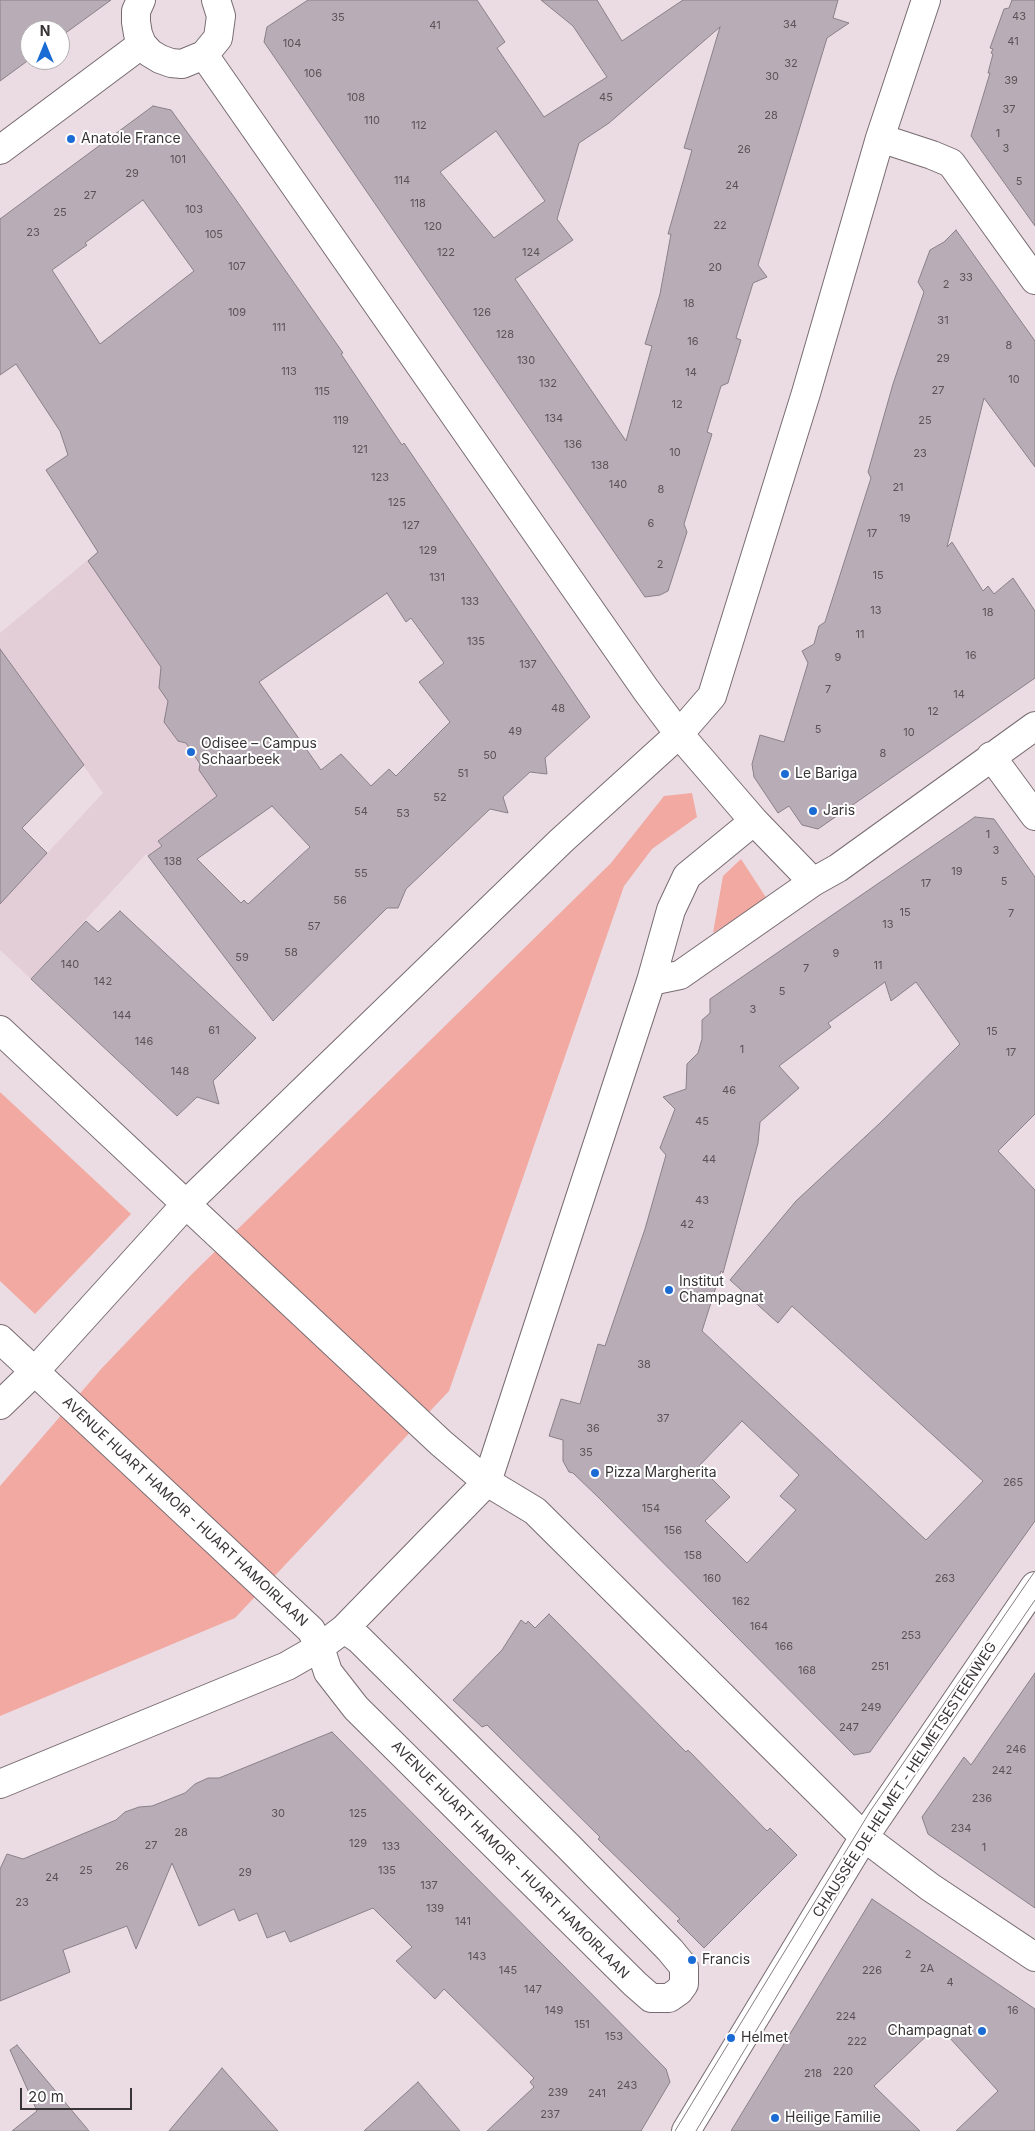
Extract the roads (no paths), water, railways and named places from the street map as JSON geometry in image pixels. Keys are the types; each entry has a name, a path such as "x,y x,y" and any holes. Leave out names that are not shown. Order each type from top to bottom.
{"street":[{"path":"141,0 136,11 136,22 142,44 150,53 171,63 182,64 204,55 218,38 221,28 221,16 216,0"},
{"path":"0,1405 34,1371 186,1204 561,841 680,734 712,696 806,393 880,138 926,0"},
{"path":"0,150 142,44"},
{"path":"204,55 626,661 680,734 754,821 813,882"},
{"path":"880,138 951,163 1035,280"},
{"path":"651,981 680,975 813,882 838,868 1035,726"},
{"path":"991,756 1035,816"},
{"path":"0,1784 287,1666 320,1647 344,1629 487,1482 508,1423 651,981 671,910 687,876 754,821"},
{"path":"0,1030 441,1443 487,1482 535,1511 864,1837 930,1887 1035,1958"},
{"name":"AVENUE HUART HAMOIR - HUART HAMOIRLAAN","path":"0,1339 311,1630 320,1647 328,1672 356,1708 635,1984 651,1998 669,1998 679,1992 684,1984 684,1967 670,1950 366,1646 344,1629"},
{"name":"CHAUSSÉE DE HELMET - HELMETSESTEENWEG","path":"686,2131 864,1837 1035,1586"}],"tram line":[{"path":"675,2131 871,1810 1035,1571"},
{"path":"696,2131 885,1819 1035,1600"}],"place":[{"name":"Anatole France","path":"71,139"},
{"name":"Odisee – Campus Schaarbeek","path":"191,752"},
{"name":"Le Bariga","path":"785,774"},
{"name":"Jaris","path":"813,811"},
{"name":"Institut Champagnat","path":"669,1290"},
{"name":"Pizza Margherita","path":"595,1473"},
{"name":"Francis","path":"692,1960"},
{"name":"Champagnat","path":"982,2031"},
{"name":"Helmet","path":"731,2038"},
{"name":"Heilige Familie","path":"775,2118"}]}
